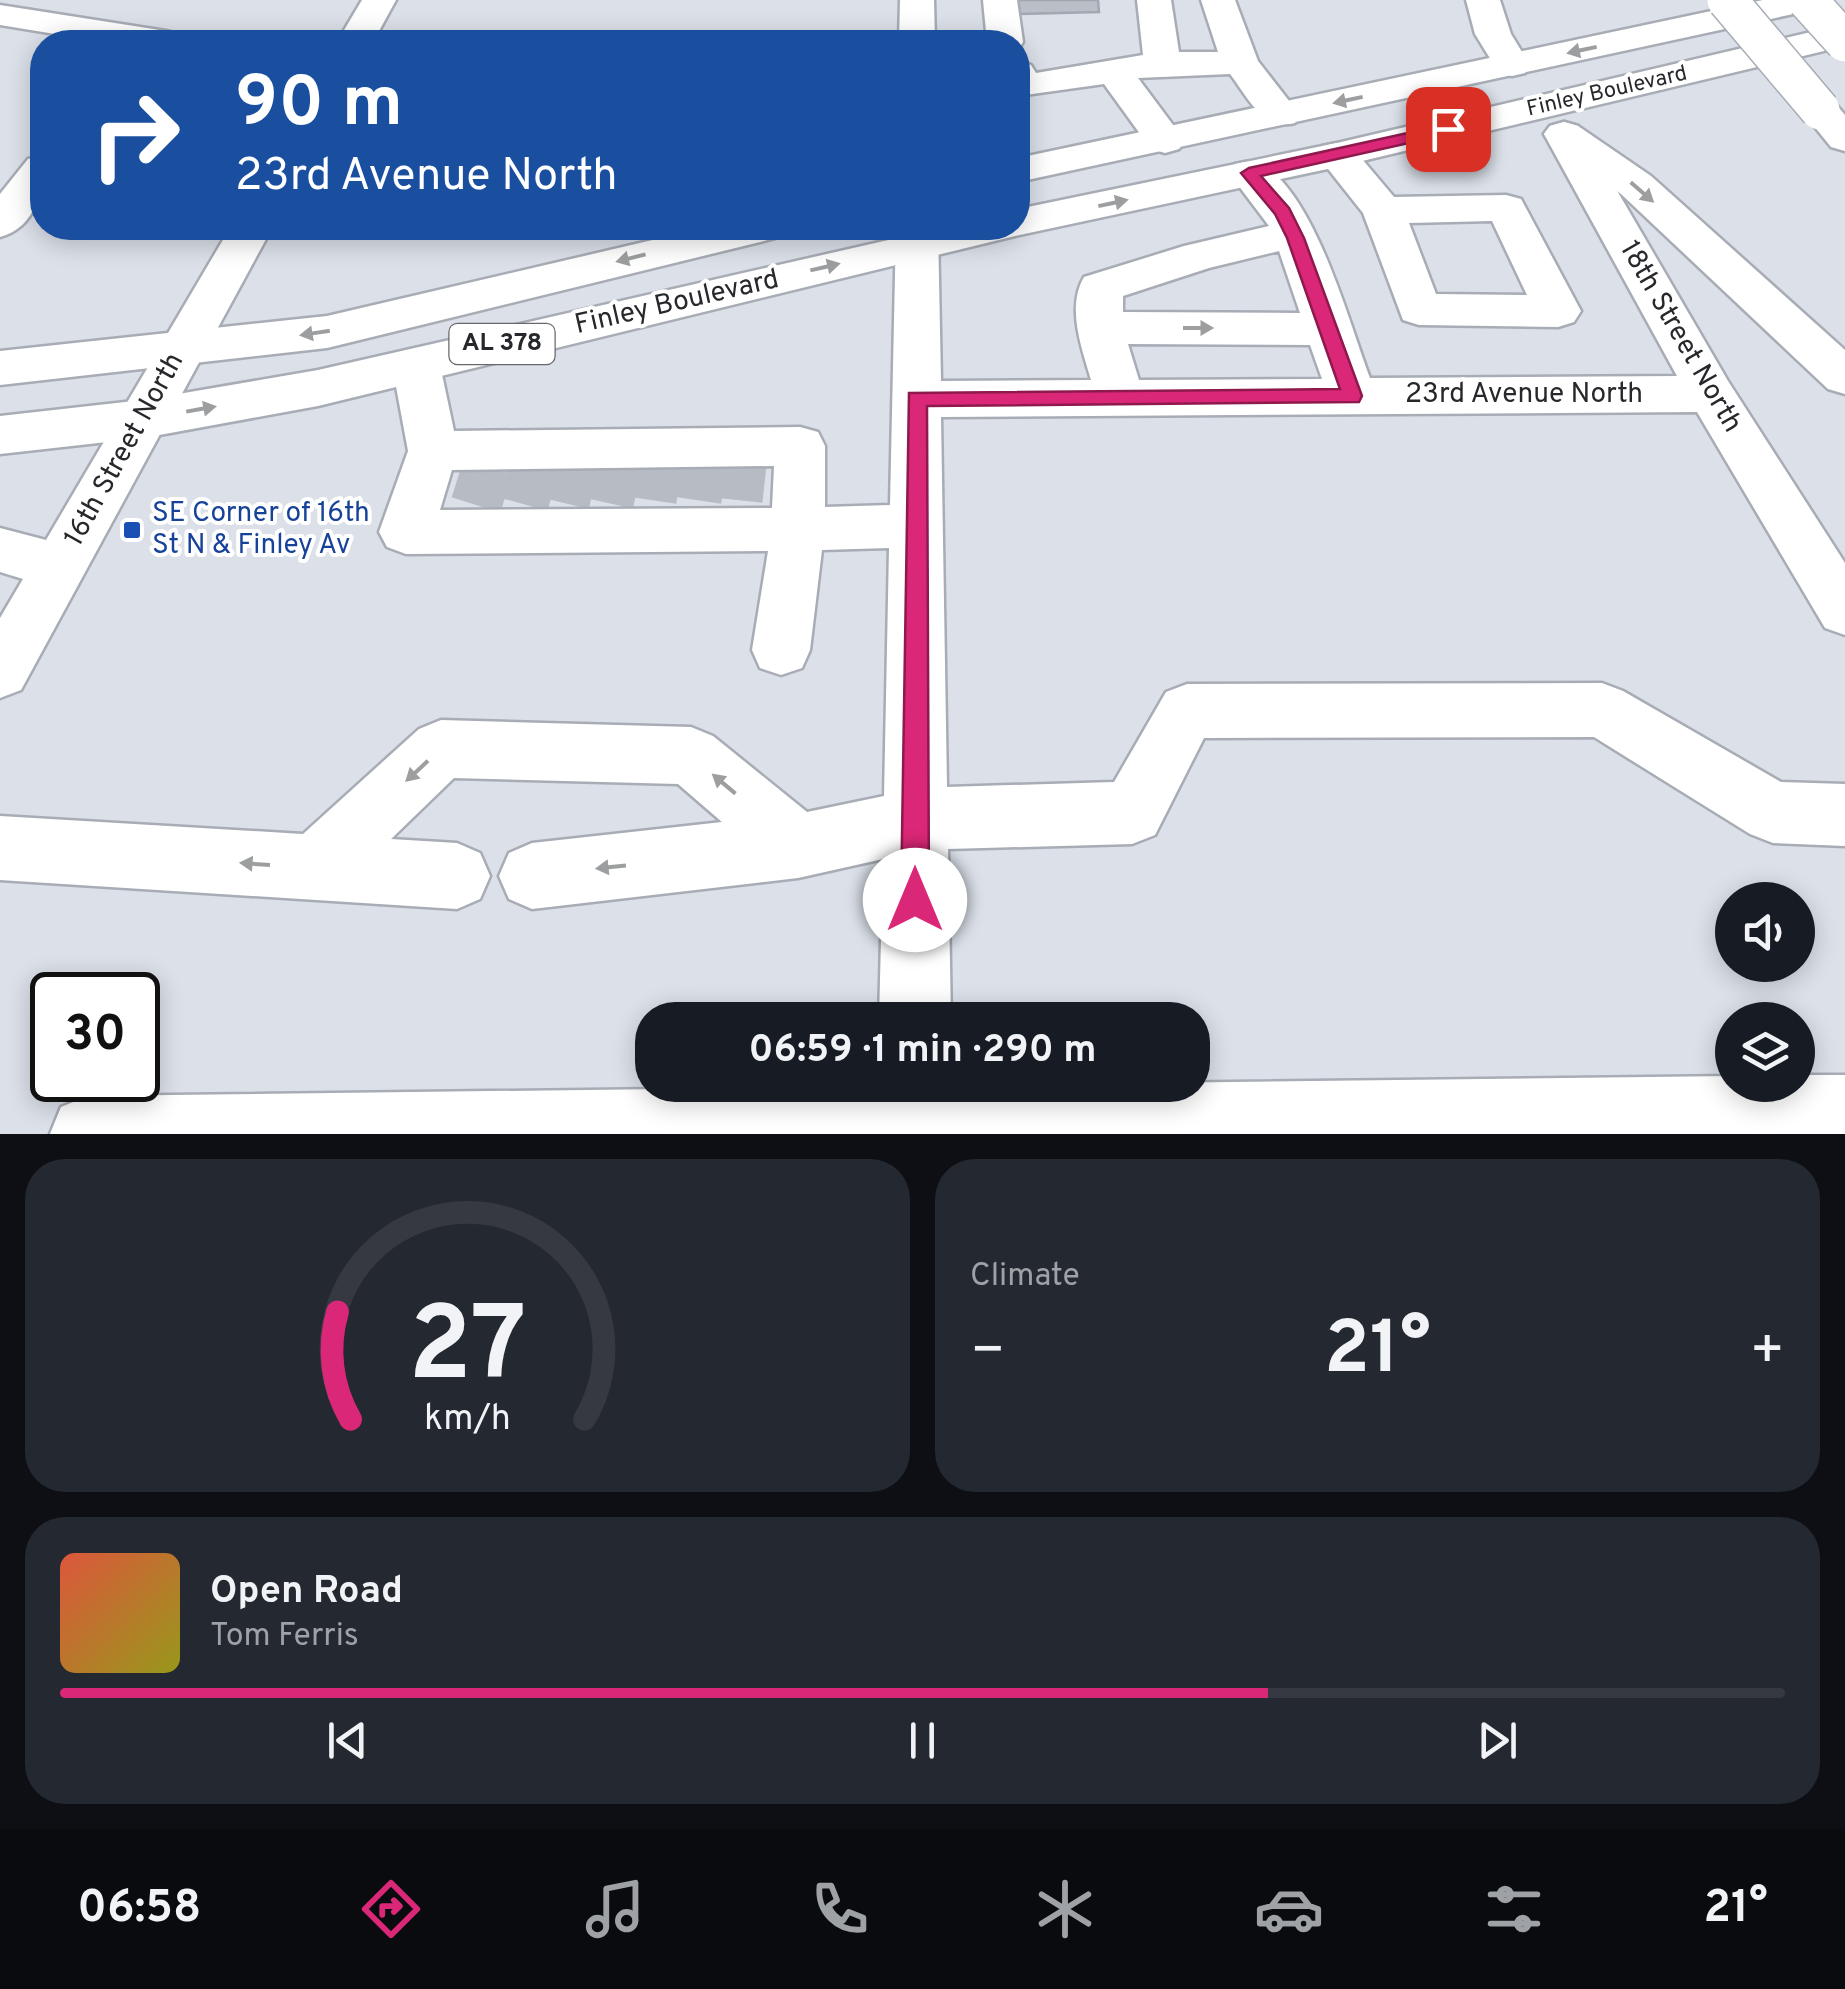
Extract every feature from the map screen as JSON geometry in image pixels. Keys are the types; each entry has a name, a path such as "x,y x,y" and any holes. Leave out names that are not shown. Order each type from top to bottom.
{"main road":[{"path":"362,30 379,0"},
{"path":"917,0 917,30"},
{"path":"1154,0 1162,63"},
{"path":"1218,0 1240,63 1281,115"},
{"name":"18th Street North","path":"1484,0 1494,34 1512,65 1552,121 1711,394 1845,612"},
{"path":"1727,0 1845,139"},
{"path":"1809,0 1845,39"},
{"name":"Finley Boulevard","path":"1030,168 1809,0"},
{"path":"0,15 116,30"},
{"name":"Finley Boulevard","path":"1030,221 1337,154 1552,121 1845,39"},
{"path":"1030,85 1162,63 1240,63"},
{"path":"1113,70 1165,140"},
{"path":"1552,121 1636,185 1845,377"},
{"path":"1337,154 1384,210 1419,310 1558,311"},
{"path":"0,158 30,166"},
{"path":"1249,173 1282,212 1294,234 1352,396"},
{"path":"0,223 30,184"},
{"path":"1384,210 1506,208 1558,311 1589,395"},
{"path":"1120,398 1100,328 1100,288 1199,256 1294,234"},
{"name":"16th Street North","path":"8,646 60,566 244,240"},
{"name":"Finley Boulevard","path":"0,368 327,332 710,240"},
{"name":"Finley Boulevard","path":"0,435 143,419 318,388 901,240"},
{"path":"915,1002 917,240"},
{"path":"1100,328 1329,329"},
{"path":"416,365 432,450 406,532 800,446 798,529 781,650"},
{"name":"23rd Avenue North","path":"916,399 1711,394"},
{"path":"432,450 798,529 917,526"},
{"path":"0,550 60,566"},
{"path":"532,876 798,846 915,820 1005,814 1132,813 1187,711 1602,710 1773,812 1845,814"},
{"path":"314,868 440,749 691,756 798,846"},
{"path":"0,848 457,876"},
{"path":"88,1134 916,1104 1845,1112"}],"building":[{"path":"1017,0 1098,0 1099,12 1020,14"}],"tunnel":[{"path":"737,500 741,464"},
{"path":"564,503 573,466"},
{"path":"651,500 656,466"},
{"path":"696,500 701,466"},
{"path":"476,505 488,467"},
{"path":"608,503 616,467"},
{"path":"523,504 533,468"}],"place":[{"name":"SE Corner of 16th St N & Finley Av","path":"132,530"}],"route":[{"path":"915,900 916,399 1352,396 1296,238 1282,212 1249,173 1448,129"}]}
